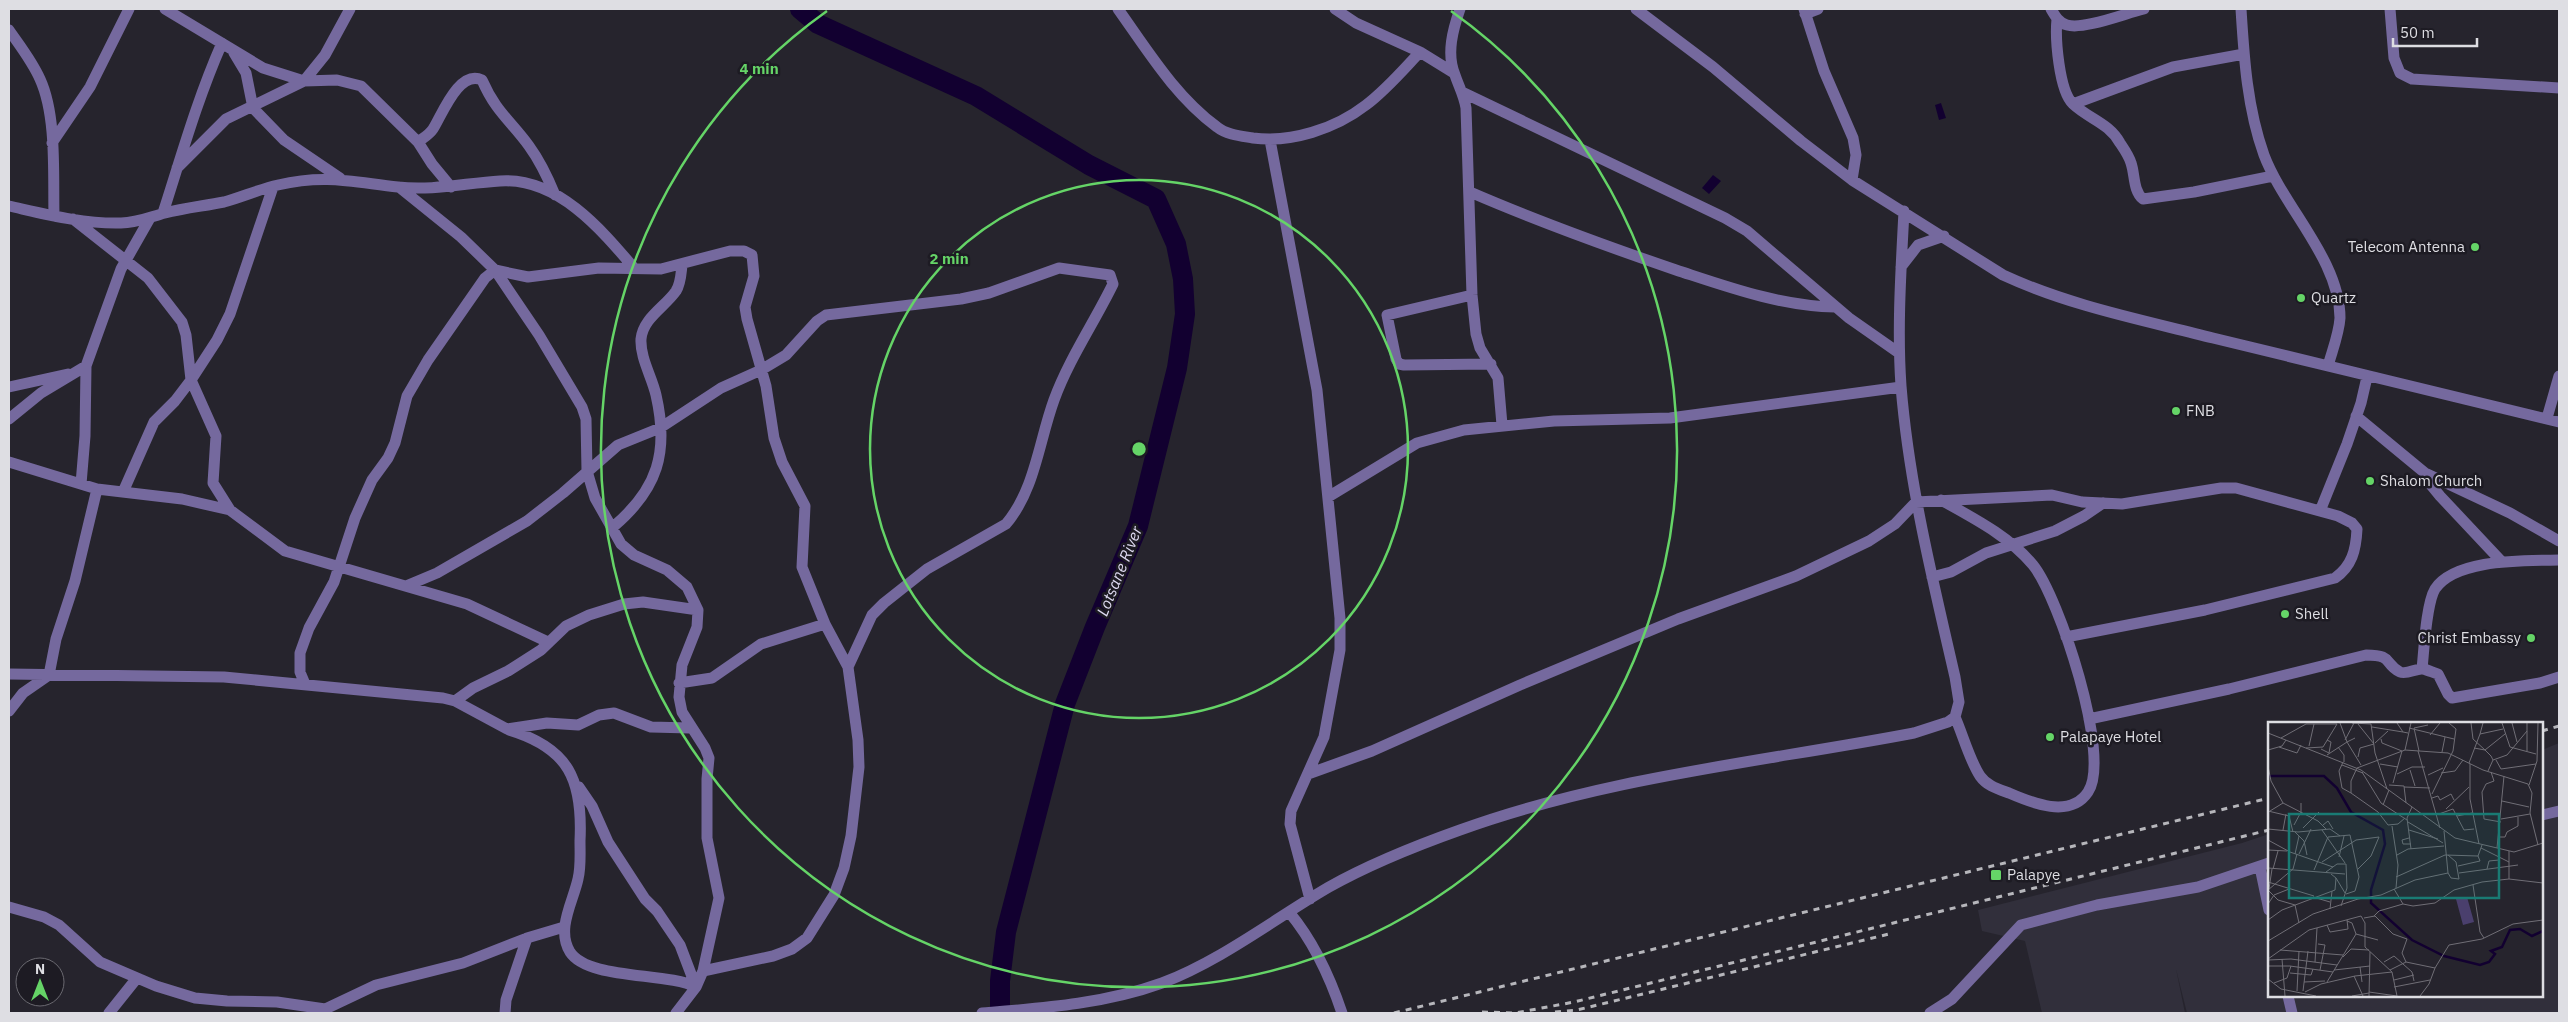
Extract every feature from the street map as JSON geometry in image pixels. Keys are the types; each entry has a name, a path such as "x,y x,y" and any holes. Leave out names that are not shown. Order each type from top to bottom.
{"street":[{"path":"52,143 90,87 129,9"},
{"path":"165,9 263,68 304,81 337,80 361,86 418,142 432,164 451,187"},
{"path":"177,168 226,119 253,108 304,81 325,55 350,9"},
{"path":"1118,9 1175,89 1218,129 1234,135 1270,140 1293,138 1338,122 1365,106 1381,93 1420,52"},
{"path":"1336,9 1356,23 1420,52 1454,73"},
{"path":"1460,9 1450,50 1454,73 1464,93 1470,192 1472,295 1476,334 1480,348 1498,378 1502,425"},
{"path":"1636,9 1713,66 1801,141 1852,180 2004,275 2036,289 2096,308 2367,377 2559,422"},
{"path":"1818,9 1804,12 1824,71 1854,138 1856,155 1852,180"},
{"path":"2054,14 2067,25 2082,25 2144,9"},
{"path":"2240,9 2248,89 2260,139 2273,176 2332,278 2339,301 2340,321 2328,366"},
{"path":"2390,9 2394,58 2400,72 2412,79 2559,88"},
{"path":"2054,14 2056,50 2067,97 2073,104 2104,124 2116,136 2132,164 2138,193 2143,199 2273,176"},
{"path":"9,30 40,79 46,94 52,143 54,216"},
{"path":"163,213 203,87 222,43"},
{"path":"233,51 246,73 253,108 284,140 342,178"},
{"path":"2073,104 2173,67 2244,54"},
{"path":"418,142 433,129 454,92 470,78 477,77 482,80 491,101 501,115 529,146 556,195"},
{"path":"1464,93 1553,133 1725,218 1747,231 1835,307 1899,353"},
{"path":"1270,140 1317,390 1340,618 1340,650 1324,737 1291,811 1290,824 1310,899"},
{"path":"9,206 73,219 118,223 150,218 163,213 225,201 273,186 300,182 342,178 399,187 451,187 511,181 556,195 599,227 634,268"},
{"path":"124,492 154,422 175,402 191,380 217,340 230,314 273,186"},
{"path":"399,187 461,237 495,270 539,335 582,407 586,419 588,471 595,498 621,544 634,555 667,570 688,587 698,610 697,627 682,664 679,683 682,712 690,728 705,748 709,758 707,838 719,898 703,971 696,987 676,1013"},
{"path":"1470,192 1541,222 1740,291 1795,304 1835,307"},
{"path":"1904,212 1899,353 1901,387 1916,502 1955,677 1958,702 1955,717 1980,776 1990,786 2034,804 2057,808 2076,803 2088,791 2092,780 2094,749 2089,719 2074,659 2046,588 2034,566 2013,546 1969,516 1941,500"},
{"path":"81,484 85,436 86,366 104,311 126,260 150,218"},
{"path":"73,219 148,278 176,311 182,322 186,335 191,380 215,432 213,482 230,510 285,551 339,568 433,592 467,604 548,642"},
{"path":"1901,267 1918,245 1944,236"},
{"path":"495,270 528,277 599,268 661,269 730,251 744,251 752,255 754,276 746,307 779,452 803,500 802,568 825,624 848,667 858,740 859,767 851,836 844,868 834,895 806,938 792,949 773,956 703,971"},
{"path":"613,527 632,511 652,484 658,467 661,446 656,395 642,350 641,340 644,326 676,292 682,265"},
{"path":"406,586 445,569 527,520 618,444 660,428 721,388 761,370 786,355 817,321 826,315 961,299 989,293 1059,268 1110,275 1113,279 1113,284 1079,344 1054,399 1025,498 1013,517 1006,524 928,569 884,603 872,615 848,667"},
{"path":"305,684 300,672 300,653 309,628 339,568 358,510 372,480 388,458 395,443 407,396 478,287 495,270"},
{"path":"1472,295 1387,315 1396,359 1399,364 1404,365 1491,364"},
{"path":"9,419 41,393 86,366"},
{"path":"9,387 74,373"},
{"path":"2547,418 2559,376"},
{"path":"2320,511 2327,499 2356,416 2367,377"},
{"path":"1328,497 1417,443 1464,430 1502,425 1670,418 1901,387"},
{"path":"2356,416 2425,473 2510,512 2559,541"},
{"path":"9,462 97,489 182,499 230,510"},
{"path":"2425,473 2440,496 2502,562"},
{"path":"1308,774 1372,751 1520,685 1678,619 1796,576 1868,541 1895,524 1916,502 2052,495 2082,502 2122,504 2221,488 2236,488 2320,511 2352,522 2358,529 2357,543 2351,561 2344,571 2335,578 2205,610 2066,637"},
{"path":"9,711 23,693 49,675 56,639 75,581 97,489"},
{"path":"1932,577 1951,572 1986,554 2054,531 2084,516 2103,503"},
{"path":"2422,669 2426,630 2436,589 2461,571 2486,563 2559,560"},
{"path":"455,701 473,688 508,671 548,642 566,626 578,619 624,604 643,602 698,610"},
{"path":"679,683 712,678 761,644 825,624"},
{"path":"2089,719 2229,689 2366,655 2379,655 2388,659 2400,672 2405,673 2422,669 2438,674 2452,698 2540,683 2559,677"},
{"path":"9,674 224,677 455,701 507,729 532,737 556,753 592,806 608,842 645,899 657,911 680,945 696,987"},
{"path":"507,729 547,723 578,725 599,715 614,713 651,727 690,728"},
{"path":"982,1013 1039,1009 1090,1002 1130,993 1163,982 1207,962 1310,899 1386,859 1461,829 1544,804 1658,776 1914,733 1948,722 1955,717"},
{"path":"576,784 580,810 578,878 564,927 570,952 580,962 596,968 682,982 696,987"},
{"path":"2543,815 2559,811"},
{"path":"1930,1013 1952,999 2021,926 2106,903 2198,888 2264,865 2268,901"},
{"path":"9,907 44,917 59,926 100,962 156,986 195,998 234,1002 277,1002 320,1011 376,985 463,963 527,938 564,927"},
{"path":"9,912 23,912"},
{"path":"1289,912 1302,928 1326,970 1342,1013"},
{"path":"504,1013 506,1000 527,938"},
{"path":"109,1013 137,978"},
{"path":"2288,997 2292,1013"},
{"path":"228,1013 234,1002"}],"shaded area":[{"path":"1941,103 1946,118 1939,120 1935,105"},
{"path":"1713,175 1721,181 1709,194 1702,188"},
{"path":"2559,743 2559,1013 2187,1013 2176,969 2185,1013 2042,1013 2025,941 1982,931 1978,910 2242,843 2268,834 2268,997 2543,997 2543,750"}],"waterway":[{"name":"Lotsane River","path":"800,9 818,24 976,96 1089,165 1156,199 1176,244 1183,279 1185,314 1177,368 1138,526 1065,704 1006,932 1000,981 1000,1013"}],"railway":[{"path":"2543,731 2559,726"},
{"path":"1394,1013 2268,798"},
{"path":"1482,1012 1515,1013 1574,1002 2268,830"},
{"path":"1555,1012 1577,1010 1889,934"}],"place":[{"name":"Telecom Antenna","path":"2475,247"},
{"name":"Quartz","path":"2301,298"},
{"name":"FNB","path":"2176,411"},
{"name":"Shalom Church","path":"2370,481"},
{"name":"Shell","path":"2285,614"},
{"name":"Christ Embassy","path":"2531,638"},
{"name":"Palapaye Hotel","path":"2050,737"},
{"name":"Palapye","path":"1996,875"}]}
